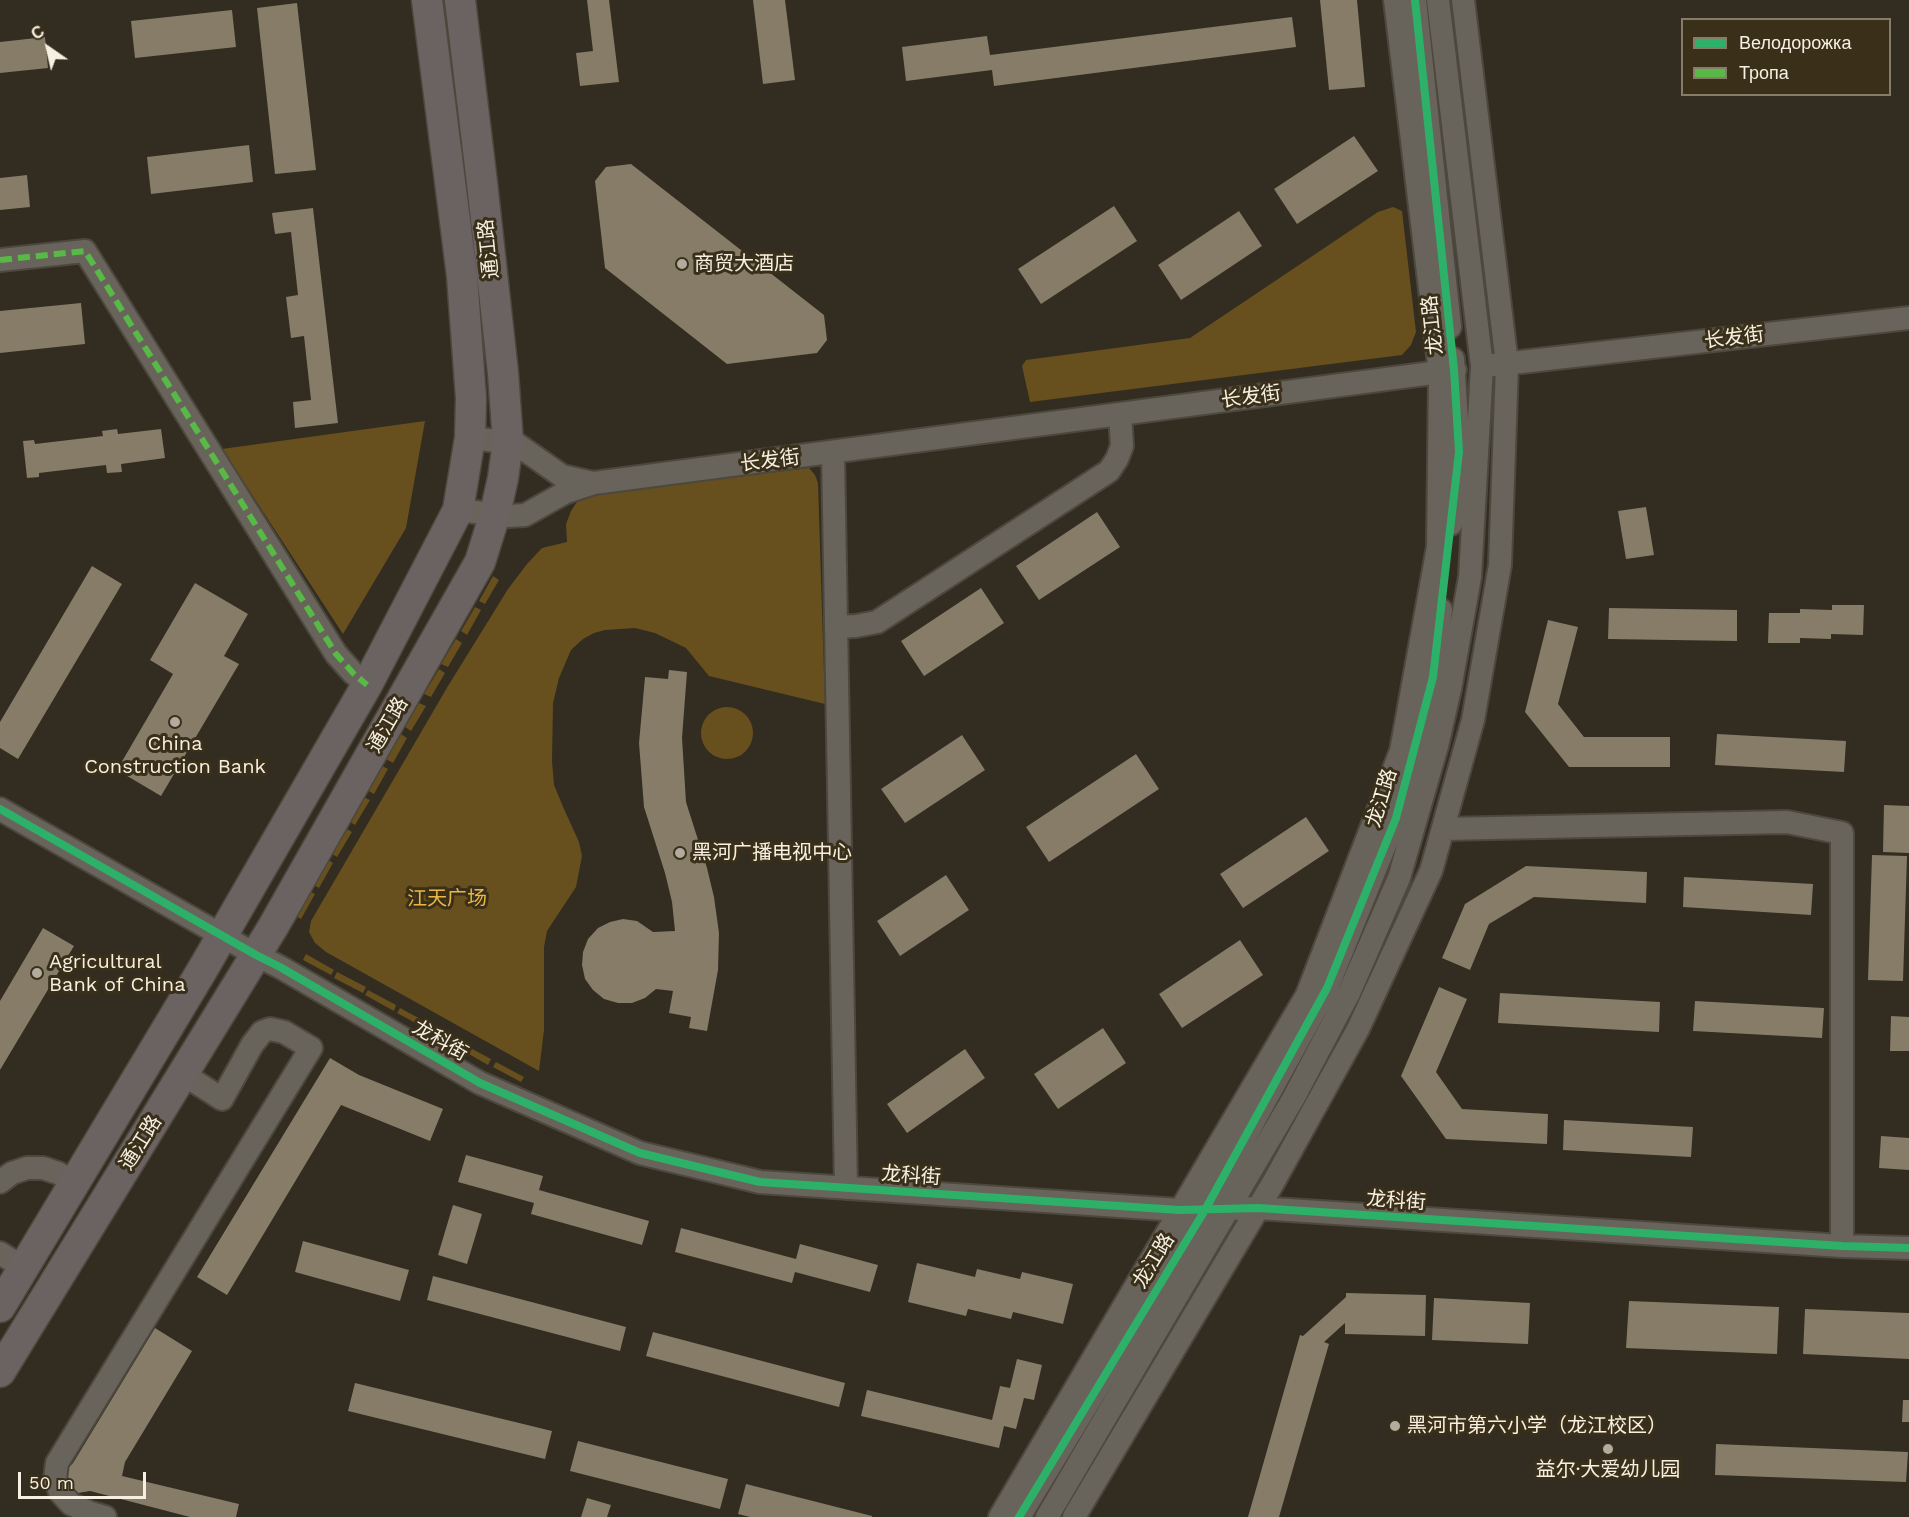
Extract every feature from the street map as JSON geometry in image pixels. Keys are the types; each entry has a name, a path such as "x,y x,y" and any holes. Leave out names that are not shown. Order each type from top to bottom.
{"main road":[{"name":"通江路","path":"0,1307 11,1260 74,1182 221,936 367,685 458,510 470,438 471,398 462,276 427,0"},
{"name":"通江路","path":"0,1372 256,955 480,562 495,514 508,442 482,183 460,0"}],"street":[{"path":"1000,1517 1307,994 1401,752 1438,547 1447,371 1395,0"},
{"name":"龙江路","path":"1019,1517 1205,1210 1327,988 1396,818 1433,677 1460,452 1447,371 1415,0"},
{"name":"龙江路","path":"1047,1517 1293,1099 1349,993 1399,878 1437,746 1450,689 1470,577 1482,366 1438,0"},
{"path":"1074,1517 1258,1208 1358,1029 1431,871 1473,720 1500,565 1507,364 1462,0"},
{"path":"0,260 85,251 336,654 367,685"},
{"name":"长发街","path":"458,510 509,516 525,514 566,492 594,483 1482,366 1909,318"},
{"path":"836,627 877,622 1109,471 1122,446 1120,414"},
{"name":"长发街","path":"470,438 514,443 562,476 594,483"},
{"path":"832,453 846,1188"},
{"name":"龙科街","path":"0,810 221,936 280,967 480,1083 640,1153 760,1182 1179,1210 1258,1208 1842,1246 1909,1248"},
{"path":"1443,829 1787,822 1842,833 1842,1246"},
{"path":"105,1517 71,1504 60,1492 55,1479 57,1463 311,1048 284,1032 270,1029 262,1032 252,1045 222,1099 183,1074"},
{"path":"0,1182 12,1173 27,1168 43,1168 74,1182"}],"green space":[{"path":"1393,207 1402,211 1416,332 1411,345 1402,355 1030,402 1022,366 1026,360 1190,338 1378,212"},
{"path":"425,421 406,528 343,634 222,449"},
{"name":"江天广场","path":"809,468 818,483 825,704 709,676 686,648 655,633 635,628 594,633 571,650 559,678 553,703 552,761 554,785 579,842 582,856 576,887 547,931 544,947 544,1030 539,1071 326,952 315,943 309,932 311,921 448,686 508,589 527,564 542,548 567,542 566,524 577,502 599,494"},
{"path":"493,576 499,580 485,604 479,601"},
{"path":"475,607 481,610 467,635 461,631"},
{"path":"456,639 462,643 448,667 441,664"},
{"path":"439,669 445,673 431,697 424,694"},
{"path":"419,703 426,706 411,731 405,727"},
{"path":"722,707 732,707 741,711 749,719 753,733 749,747 741,755 732,759 722,759 713,755 705,747 701,738 701,728 705,719 713,711"},
{"path":"401,734 407,738 393,763 386,759"},
{"path":"382,766 388,769 374,794 367,790"},
{"path":"363,797 370,800 355,825 349,821"},
{"path":"345,828 352,832 337,857 331,853"},
{"path":"327,859 333,863 319,888 312,884"},
{"path":"309,891 315,894 301,919 294,915"},
{"path":"306,954 334,970 331,975 303,960"},
{"path":"337,972 366,987 363,993 334,978"},
{"path":"368,990 396,1005 394,1011 365,995"},
{"path":"400,1008 428,1023 425,1028 397,1013"},
{"path":"432,1025 460,1041 457,1046 429,1031"},
{"path":"463,1044 491,1059 488,1065 460,1049"},
{"path":"496,1062 524,1077 521,1082 493,1067"}],"building":[{"path":"587,0 609,0 619,82 580,86 576,53 593,51"},
{"path":"753,0 785,0 795,80 763,84"},
{"path":"1320,0 1357,0 1365,87 1329,90"},
{"path":"297,3 316,170 275,174 257,8"},
{"path":"232,10 236,47 135,58 131,21"},
{"path":"1292,17 1296,47 994,86 992,70 906,81 902,47 987,36 990,55"},
{"path":"45,37 48,68 0,73 0,42"},
{"path":"1354,136 1378,171 1297,224 1274,189"},
{"path":"249,145 253,182 151,194 147,157"},
{"name":"商贸大酒店","path":"631,164 824,315 827,340 817,353 727,364 605,268 595,181 606,167"},
{"path":"27,175 30,207 0,210 0,178"},
{"path":"1114,206 1137,241 1041,304 1018,269"},
{"path":"313,208 338,423 295,428 293,402 311,400 304,336 291,338 286,297 298,295 291,232 275,234 272,213"},
{"path":"1239,211 1262,246 1181,300 1158,265"},
{"path":"81,303 85,344 0,353 0,311"},
{"path":"117,429 118,434 161,429 165,458 121,464 122,472 107,473 106,465 39,473 39,477 27,478 23,441 34,440 35,444 103,436 102,431"},
{"path":"1646,507 1654,555 1626,559 1618,511"},
{"path":"1097,512 1120,547 1039,600 1016,566"},
{"path":"92,566 122,584 18,759 0,748 0,722"},
{"name":"China Construction Bank","path":"195,583 248,614 224,656 239,664 161,796 117,770 173,674 150,660"},
{"path":"981,588 1004,623 924,676 901,641"},
{"path":"1832,605 1864,605 1863,635 1831,634 1831,639 1800,638 1800,643 1768,643 1769,613 1800,613 1800,609 1832,610"},
{"path":"1609,608 1737,610 1737,641 1608,639"},
{"path":"1548,620 1578,627 1558,704 1584,737 1670,737 1670,767 1569,767 1525,712"},
{"name":"黑河广播电视中心","path":"669,670 687,672 682,738 686,802 707,868 719,933 718,970 707,1031 689,1028 691,1017 669,1013 673,991 656,989 645,998 632,1003 618,1003 604,999 585,979 582,965 583,952 588,939 598,928 610,922 623,919 637,921 653,932 675,931 672,902 665,873 644,807 639,743 645,677 668,679"},
{"path":"1717,734 1846,741 1844,772 1715,765"},
{"path":"962,735 985,770 905,823 881,789"},
{"path":"1136,754 1159,789 1049,862 1026,827"},
{"path":"1884,805 1909,806 1909,853 1883,852"},
{"path":"1306,817 1329,851 1243,908 1220,874"},
{"path":"1872,855 1907,856 1903,981 1868,980"},
{"path":"1526,866 1647,872 1646,903 1534,897 1489,924 1470,970 1442,958 1465,904"},
{"path":"946,875 969,910 900,956 877,921"},
{"path":"1684,877 1813,884 1811,915 1683,907"},
{"name":"Agricultural Bank of China","path":"43,928 74,946 0,1070 0,1001"},
{"path":"1240,940 1263,975 1182,1028 1159,994"},
{"path":"1439,987 1467,999 1436,1072 1462,1109 1548,1114 1547,1144 1446,1139 1401,1076"},
{"path":"1500,993 1660,1002 1659,1032 1498,1023"},
{"path":"1695,1001 1824,1008 1822,1038 1693,1031"},
{"path":"1891,1016 1909,1017 1909,1051 1890,1051"},
{"path":"1103,1028 1126,1063 1058,1109 1034,1074"},
{"path":"965,1049 985,1078 907,1133 887,1104"},
{"path":"330,1058 359,1075 443,1109 430,1141 341,1105 227,1295 197,1277"},
{"path":"1564,1120 1693,1127 1691,1157 1563,1150"},
{"path":"1881,1136 1909,1138 1909,1170 1879,1168"},
{"path":"466,1155 543,1176 539,1190 649,1221 642,1245 531,1214 534,1203 458,1182"},
{"path":"453,1205 482,1214 467,1264 438,1255"},
{"path":"681,1228 796,1259 800,1244 878,1265 870,1292 795,1272 792,1283 675,1252"},
{"path":"303,1241 409,1270 400,1301 295,1272"},
{"path":"917,1263 975,1277 977,1269 1020,1279 1022,1272 1073,1284 1063,1324 1013,1312 1011,1319 968,1309 966,1316 908,1302"},
{"path":"433,1276 626,1327 620,1351 427,1300"},
{"path":"1346,1293 1426,1295 1425,1336 1345,1334 1345,1323 1324,1342 1329,1344 1279,1517 1248,1517 1300,1335 1303,1336 1346,1297"},
{"path":"1434,1298 1530,1303 1528,1344 1432,1340"},
{"path":"1629,1301 1779,1307 1777,1354 1626,1348"},
{"path":"1805,1309 1909,1313 1909,1359 1803,1354"},
{"path":"155,1328 192,1351 125,1462 122,1476 239,1504 236,1517 190,1517 90,1491 78,1493 72,1490 66,1479 69,1467"},
{"path":"653,1332 845,1383 839,1407 646,1356"},
{"path":"1017,1359 1042,1365 1034,1400 1024,1398 1016,1429 1004,1426 999,1448 861,1416 867,1390 992,1420 1000,1386 1010,1388"},
{"path":"355,1383 552,1431 545,1459 348,1411"},
{"path":"1903,1400 1909,1400 1909,1422 1902,1422"},
{"path":"578,1441 728,1479 720,1509 570,1471"},
{"path":"1716,1444 1908,1452 1906,1482 1715,1475"},
{"path":"746,1484 872,1517 750,1517 738,1514"},
{"path":"587,1498 611,1505 607,1517 581,1517"}],"marked path":[{"path":"0,260 85,251 336,654 367,685"}],"cycle path":[{"path":"1019,1517 1205,1210 1327,988 1396,818 1433,677 1459,452 1454,370 1415,0"},
{"path":"0,809 480,1083 640,1153 760,1182 1179,1210 1258,1208 1842,1246 1909,1248"}],"place":[{"name":"商贸大酒店","path":"682,264"},
{"name":"China Construction Bank","path":"175,722"},
{"name":"黑河广播电视中心","path":"680,853"},
{"name":"Agricultural Bank of China","path":"37,973"},
{"name":"黑河市第六小学（龙江校区）","path":"1395,1426"},
{"name":"益尔·大爱幼儿园","path":"1608,1449"}]}
